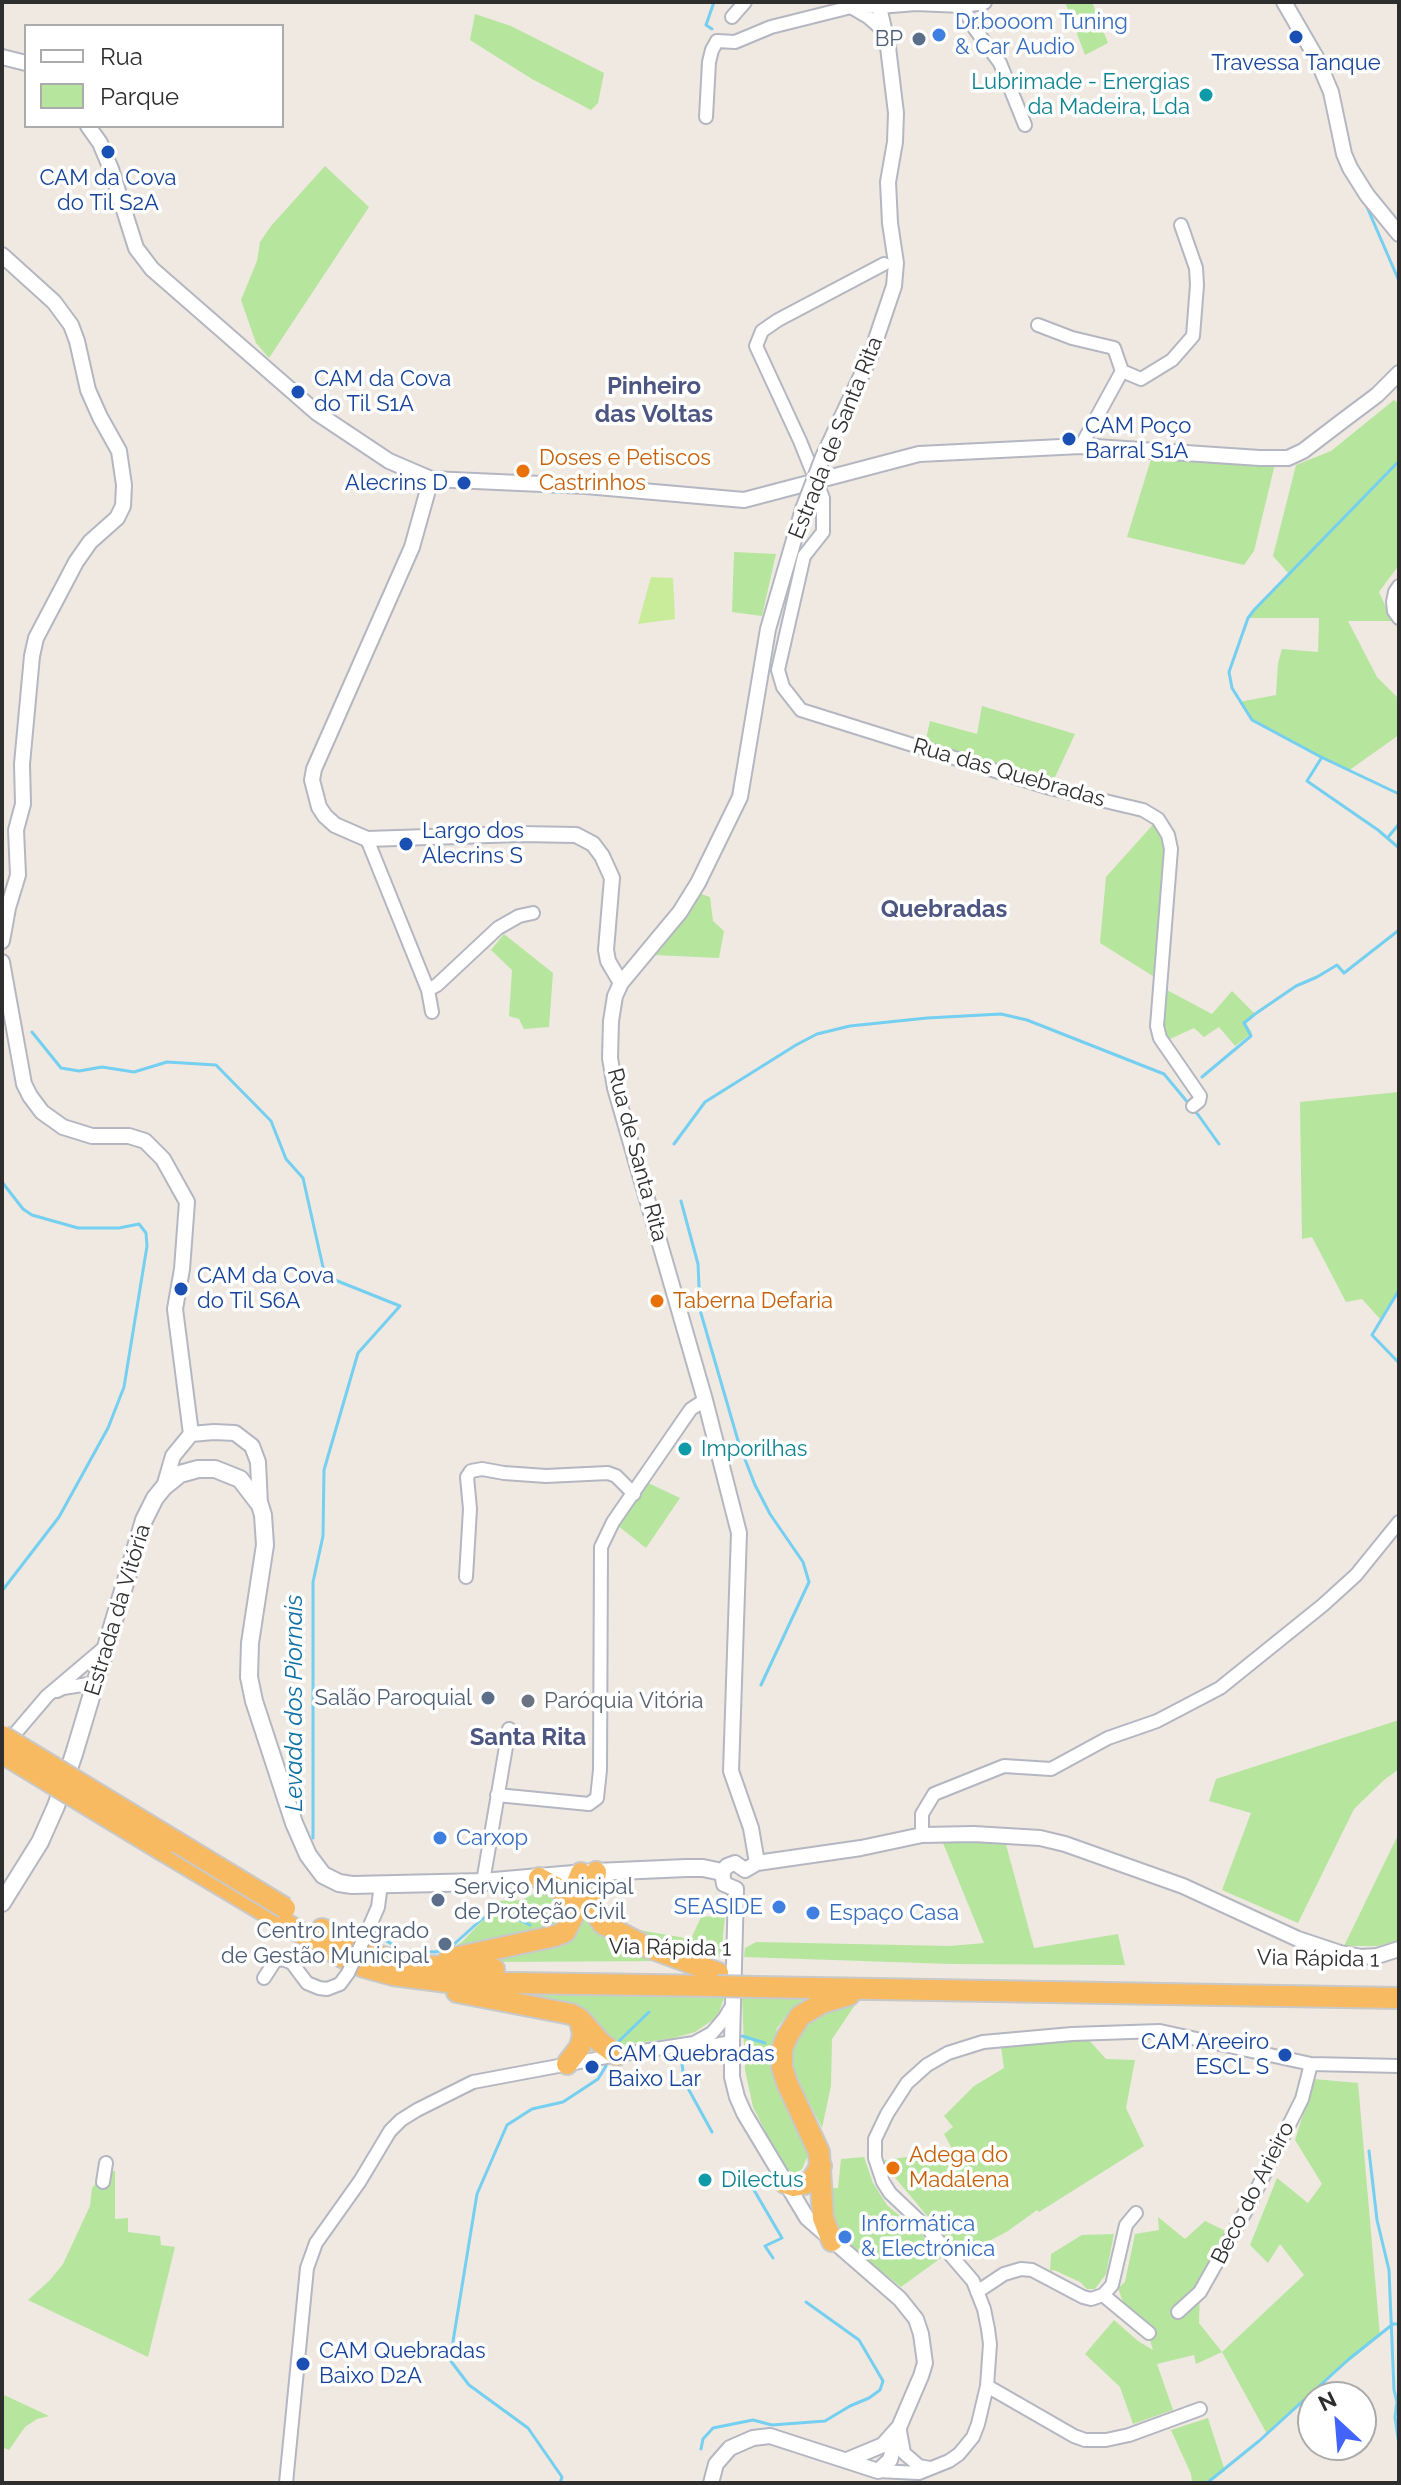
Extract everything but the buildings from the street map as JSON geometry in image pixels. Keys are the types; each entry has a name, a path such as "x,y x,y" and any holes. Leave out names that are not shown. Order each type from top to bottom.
{"highway":[{"name":"Via Rápida 1","path":"2,1736 282,1914"},
{"name":"Via Rápida 1","path":"2,1751 282,1914 408,1971 447,1982 718,1979 1399,1984"},
{"path":"408,1971 432,1962 565,1932 574,1906 575,1887 588,1873"},
{"path":"588,1873 591,1907 603,1924 718,1979"},
{"path":"539,1878 561,1890 574,1906"},
{"path":"408,1971 446,1989 571,2014 617,2055"},
{"name":"Via Rápida 1","path":"758,1980 881,1989 1399,1998"},
{"path":"832,2241 823,2218 819,2152 782,2067 782,2049 800,2016 822,2003 881,1989"},
{"path":"567,2064 580,2047 583,2035 580,2019"},
{"path":"785,2183 794,2186 811,2181 821,2166"}],"main road":[{"path":"194,1470 228,1472 247,1486 260,1505 265,1545 250,1643 249,1677 280,1786 308,1855 319,1871 339,1883 352,1885 483,1882 703,1868 722,1872"},
{"name":"Estrada da Vitória","path":"2,1903 40,1842 56,1806 144,1520 164,1487 180,1474 194,1470"}],"street":[{"path":"732,17 745,2"},
{"path":"706,117 714,35 735,42 771,27 853,5 915,2 962,5 984,2"},
{"name":"Estrada de Santa Rita","path":"886,40 894,17 915,2"},
{"path":"1284,2 1317,59 1331,92 1344,154 1350,168 1367,195 1399,234"},
{"name":"Estrada de Santa Rita","path":"621,983 680,912 710,860 740,797 768,629 803,509 823,457 870,357 894,286 896,263 888,182 896,113 886,40 877,3"},
{"path":"853,5 886,40"},
{"path":"962,5 1000,63 1025,125"},
{"path":"2,57 24,62"},
{"path":"89,128 111,169 136,248 152,269 317,413 389,461 431,479 586,486 744,500 919,454 1081,446 1288,458 1303,451 1377,395 1399,373"},
{"path":"1122,371 1141,379 1172,360 1193,336 1196,268 1181,225"},
{"path":"2,255 54,302 71,325 88,390 119,451 124,485 123,506 117,518 90,542 76,562 36,638 22,764 23,804 16,830 18,875 2,941"},
{"path":"817,482 756,346 762,331 778,320 884,264"},
{"path":"1038,325 1072,338 1114,348 1122,371 1081,446"},
{"path":"431,479 412,547 314,769 314,788 319,807 335,825 367,839 576,835 593,844 612,878 606,950 608,961 621,983"},
{"name":"Rua das Quebradas","path":"817,482 823,498 823,532 804,556 778,670 783,687 801,710 1050,788 1143,810 1158,819 1168,835 1171,849 1157,1026 1160,1038 1200,1096 1193,1106"},
{"path":"1399,586 1393,602 1399,618"},
{"path":"367,839 428,990 432,1012"},
{"path":"428,990 498,928 519,916 533,913"},
{"path":"2,962 24,1084 42,1112 63,1127 92,1136 129,1136 145,1141 163,1159 187,1202 182,1269 175,1309 191,1434"},
{"name":"Rua de Santa Rita","path":"621,983 615,996 611,1021 610,1058 615,1088 705,1400 739,1533 731,1771 751,1828 751,1866"},
{"path":"497,1795 589,1804 597,1798 600,1770 601,1547 613,1522 691,1409 705,1400"},
{"path":"164,1487 173,1456 191,1434 235,1433 252,1446 258,1462 260,1505"},
{"path":"181,1446 194,1470"},
{"path":"466,1577 470,1509 467,1477 471,1471 482,1469 546,1476 608,1473 616,1476 634,1494"},
{"path":"922,1835 922,1814 934,1794 1004,1766 1051,1769 1108,1738 1157,1721 1220,1688 1356,1575 1399,1522"},
{"path":"2,1751 47,1696 106,1646"},
{"path":"47,1696 63,1688 95,1683"},
{"path":"72,1686 86,1711"},
{"path":"483,1882 509,1729"},
{"path":"736,1889 724,1884 722,1872 731,1864 751,1866 922,1835 974,1834 1051,1840 1183,1886 1298,1939 1340,1953 1377,1956 1399,1949"},
{"path":"736,1889 746,1882 751,1866"},
{"path":"264,1978 275,1961 283,1959 292,1963 307,1983 327,1989 340,1984 378,1907 381,1884"},
{"path":"736,1889 732,2067 737,2097 807,2218 900,2299 916,2319 921,2334 925,2363 921,2376 900,2425 890,2460 878,2471"},
{"path":"711,2039 733,2003"},
{"path":"711,2483 722,2455 753,2438 770,2436 878,2471 908,2474 933,2468 959,2454 973,2437 987,2386 990,2344 984,2309 973,2281 946,2248 890,2193 877,2168 875,2139 887,2114 907,2083 927,2065 948,2053 983,2042 1072,2034 1160,2031 1311,2064 1399,2066"},
{"path":"286,2483 307,2268 316,2243 360,2181 390,2131 401,2120 473,2082 711,2039 732,2039"},
{"path":"711,2039 732,2067"},
{"name":"Beco do Arieiro","path":"1178,2312 1200,2292 1234,2235 1302,2099 1311,2064"},
{"path":"103,2182 106,2163"},
{"path":"977,2292 1004,2274 1021,2269 1032,2270 1083,2297 1091,2299 1103,2295 1112,2285 1126,2225 1136,2213"},
{"path":"1103,2295 1149,2333"},
{"path":"987,2386 1085,2440 1129,2435 1200,2409"},
{"path":"846,2460 883,2445 900,2425"},
{"path":"900,2425 900,2443 904,2453 919,2466 933,2468"},
{"path":"878,2471 883,2445"}],"green space":[{"path":"1065,2 1092,2 1108,43 1085,55"},
{"path":"475,14 511,26 604,73 598,103 591,110 532,79 470,40"},
{"path":"325,166 369,207 269,358 256,343 241,300 257,261 260,242"},
{"path":"1394,400 1399,404 1399,565 1379,592 1392,621 1348,621 1377,677 1399,699 1399,735 1348,771 1251,720 1239,702 1276,695 1282,649 1318,652 1319,618 1248,618 1288,573 1273,556 1296,465 1331,451"},
{"path":"1152,456 1275,464 1254,551 1244,565 1127,537"},
{"path":"734,552 776,554 762,616 732,612"},
{"path":"651,577 673,578 675,619 638,624"},
{"path":"982,706 1075,734 1050,788 924,748 930,721 977,734"},
{"path":"1158,819 1168,835 1161,981 1100,943 1106,877"},
{"path":"701,894 710,897 713,921 724,931 719,958 654,955"},
{"path":"504,934 553,973 549,1027 524,1029 519,1019 509,1016 512,970 491,950"},
{"path":"1163,988 1212,1014 1232,991 1256,1015 1246,1023 1252,1033 1235,1046 1219,1027 1204,1037 1194,1028 1170,1039 1164,1035"},
{"path":"1399,1092 1399,1288 1380,1319 1362,1299 1346,1302 1312,1237 1302,1239 1300,1102"},
{"path":"646,1482 680,1498 646,1548 617,1525"},
{"path":"1399,1720 1399,1769 1354,1809 1298,1923 1222,1890 1251,1813 1209,1801 1216,1779"},
{"path":"1399,1833 1399,1940 1378,1946 1344,1946"},
{"path":"1005,1841 1034,1948 1118,1934 1125,1965 951,1964 744,1957 745,1948 756,1942 950,1946 984,1943 943,1843"},
{"path":"540,1891 562,1897 566,1920 555,1927 441,1954 462,1942 483,1920 496,1912 495,1901 522,1900"},
{"path":"585,1906 662,1961 486,1962 583,1916"},
{"path":"725,1916 721,1957 697,1958 634,1937 639,1930 691,1939 701,1917"},
{"path":"474,1987 724,1998 714,2019 695,2032 614,2046 600,2034"},
{"path":"742,1996 809,1997 791,2010 777,2028 772,2051 812,2146 802,2169 796,2173 789,2174 783,2166 753,2107 745,2070"},
{"path":"857,2002 832,2039 831,2086 822,2128 791,2067 792,2044 800,2027 837,2003"},
{"path":"1087,2038 1106,2059 1135,2060 1126,2108 1144,2146 1039,2212 1037,2210 1008,2231 961,2256 881,2161 906,2157 942,2159 955,2154 944,2134 953,2127 944,2116 974,2086 1004,2068 1001,2047"},
{"path":"1314,2079 1358,2083 1380,2336 1325,2381 1297,2381 1297,2406 1267,2434 1222,2352 1304,2275 1280,2244 1268,2263 1250,2245 1277,2178 1308,2203 1322,2184 1295,2140"},
{"path":"864,2157 873,2183 887,2205 945,2255 901,2287 834,2233 829,2188 838,2188 841,2159"},
{"path":"115,2171 115,2219 128,2218 128,2232 160,2236 161,2245 175,2247 148,2357 28,2300 63,2264 90,2206 92,2188 105,2172"},
{"path":"1158,2217 1185,2239 1205,2221 1234,2235 1200,2292 1199,2323 1222,2352 1196,2364 1194,2355 1157,2364 1173,2410 1133,2424 1120,2387 1085,2354 1114,2320 1153,2350 1149,2337 1153,2328 1123,2302 1118,2288 1125,2282 1135,2234 1159,2230"},
{"path":"1114,2234 1106,2274 1095,2289 1087,2289 1080,2282 1050,2271 1051,2254 1082,2235"},
{"path":"2,2394 49,2416 25,2427 9,2450 2,2447"},
{"path":"1208,2418 1225,2471 1208,2483 1192,2483 1171,2430"}],"waterway":[{"path":"712,29 706,25 714,2"},
{"path":"1367,207 1399,281"},
{"path":"1399,461 1254,610 1248,618 1229,672 1232,688 1252,720 1399,794"},
{"path":"1322,757 1307,781 1399,848"},
{"path":"1389,836 1399,824"},
{"path":"1202,1077 1251,1036 1244,1023 1255,1014 1296,986 1337,965 1344,973 1399,930"},
{"path":"674,1144 705,1102 817,1034 850,1026 1001,1014 1027,1020 1164,1074 1219,1144"},
{"name":"Levada dos Piornais","path":"32,1032 61,1068 79,1071 102,1067 134,1072 167,1062 216,1065 271,1121 286,1159 303,1178 325,1276 400,1306 358,1353 324,1470 323,1536 313,1582 313,1838"},
{"name":"Levada dos Piornais","path":"2,1182 23,1209 32,1215 78,1228 119,1228 139,1224 146,1233 147,1246 124,1387 108,1428 59,1517 2,1591"},
{"path":"681,1201 698,1264 700,1310 739,1444 755,1485 770,1514 803,1562 809,1582 761,1685"},
{"path":"1399,1290 1372,1335 1399,1363"},
{"name":"Levada dos Piornais","path":"380,1937 403,1951 436,1952 452,1946 482,1919 495,1912 530,1925"},
{"path":"616,2044 649,2012"},
{"path":"742,2036 765,2043"},
{"name":"Levada dos Piornais","path":"681,2054 684,2081 712,2132"},
{"path":"560,2483 562,2477 528,2428 469,2385 450,2360 477,2194 507,2125 532,2109 563,2102 598,2079 606,2066"},
{"path":"1369,2151 1377,2220 1389,2270 1399,2445"},
{"name":"Levada dos Piornais","path":"744,2173 782,2238 765,2246 773,2258"},
{"name":"Levada dos Piornais","path":"701,2449 703,2439 713,2428 753,2420 772,2425 825,2421 880,2390 883,2381 859,2340 806,2302"},
{"name":"Levada dos Piornais","path":"1207,2483 1259,2441 1349,2359 1393,2324 1399,2324"},
{"path":"1398,2483 1399,2477"}],"place":[{"name":"Dr.booom Tuning & Car Audio","path":"939,35"},
{"name":"Travessa Tanque","path":"1296,37"},
{"name":"BP","path":"919,39"},
{"name":"Lubrimade - Energias da Madeira, Lda","path":"1206,95"},
{"name":"CAM da Cova do Til S2A","path":"108,152"},
{"name":"CAM da Cova do Til S1A","path":"298,392"},
{"name":"CAM Poço Barral S1A","path":"1069,439"},
{"name":"Doses e Petiscos Castrinhos","path":"523,471"},
{"name":"Alecrins D","path":"464,483"},
{"name":"Largo dos Alecrins S","path":"406,844"},
{"name":"CAM da Cova do Til S6A","path":"181,1289"},
{"name":"Taberna Defaria","path":"657,1301"},
{"name":"Imporilhas","path":"685,1449"},
{"name":"Salão Paroquial","path":"488,1698"},
{"name":"Paróquia Vitória","path":"528,1701"},
{"name":"Carxop","path":"440,1838"},
{"name":"Serviço Municipal de Proteção Civil","path":"438,1900"},
{"name":"SEASIDE","path":"779,1907"},
{"name":"Espaço Casa","path":"813,1913"},
{"name":"Centro Integrado de Gestão Municipal","path":"445,1944"},
{"name":"CAM Areeiro ESCL S","path":"1285,2055"},
{"name":"CAM Quebradas Baixo Lar","path":"592,2067"},
{"name":"Adega do Madalena","path":"893,2168"},
{"name":"Dilectus","path":"705,2180"},
{"name":"Informática & Electrónica","path":"845,2237"},
{"name":"CAM Quebradas Baixo D2A","path":"303,2364"}],"district":[{"name":"Pinheiro das Voltas","path":"654,401"},
{"name":"Quebradas","path":"944,910"},
{"name":"Santa Rita","path":"528,1738"}]}
